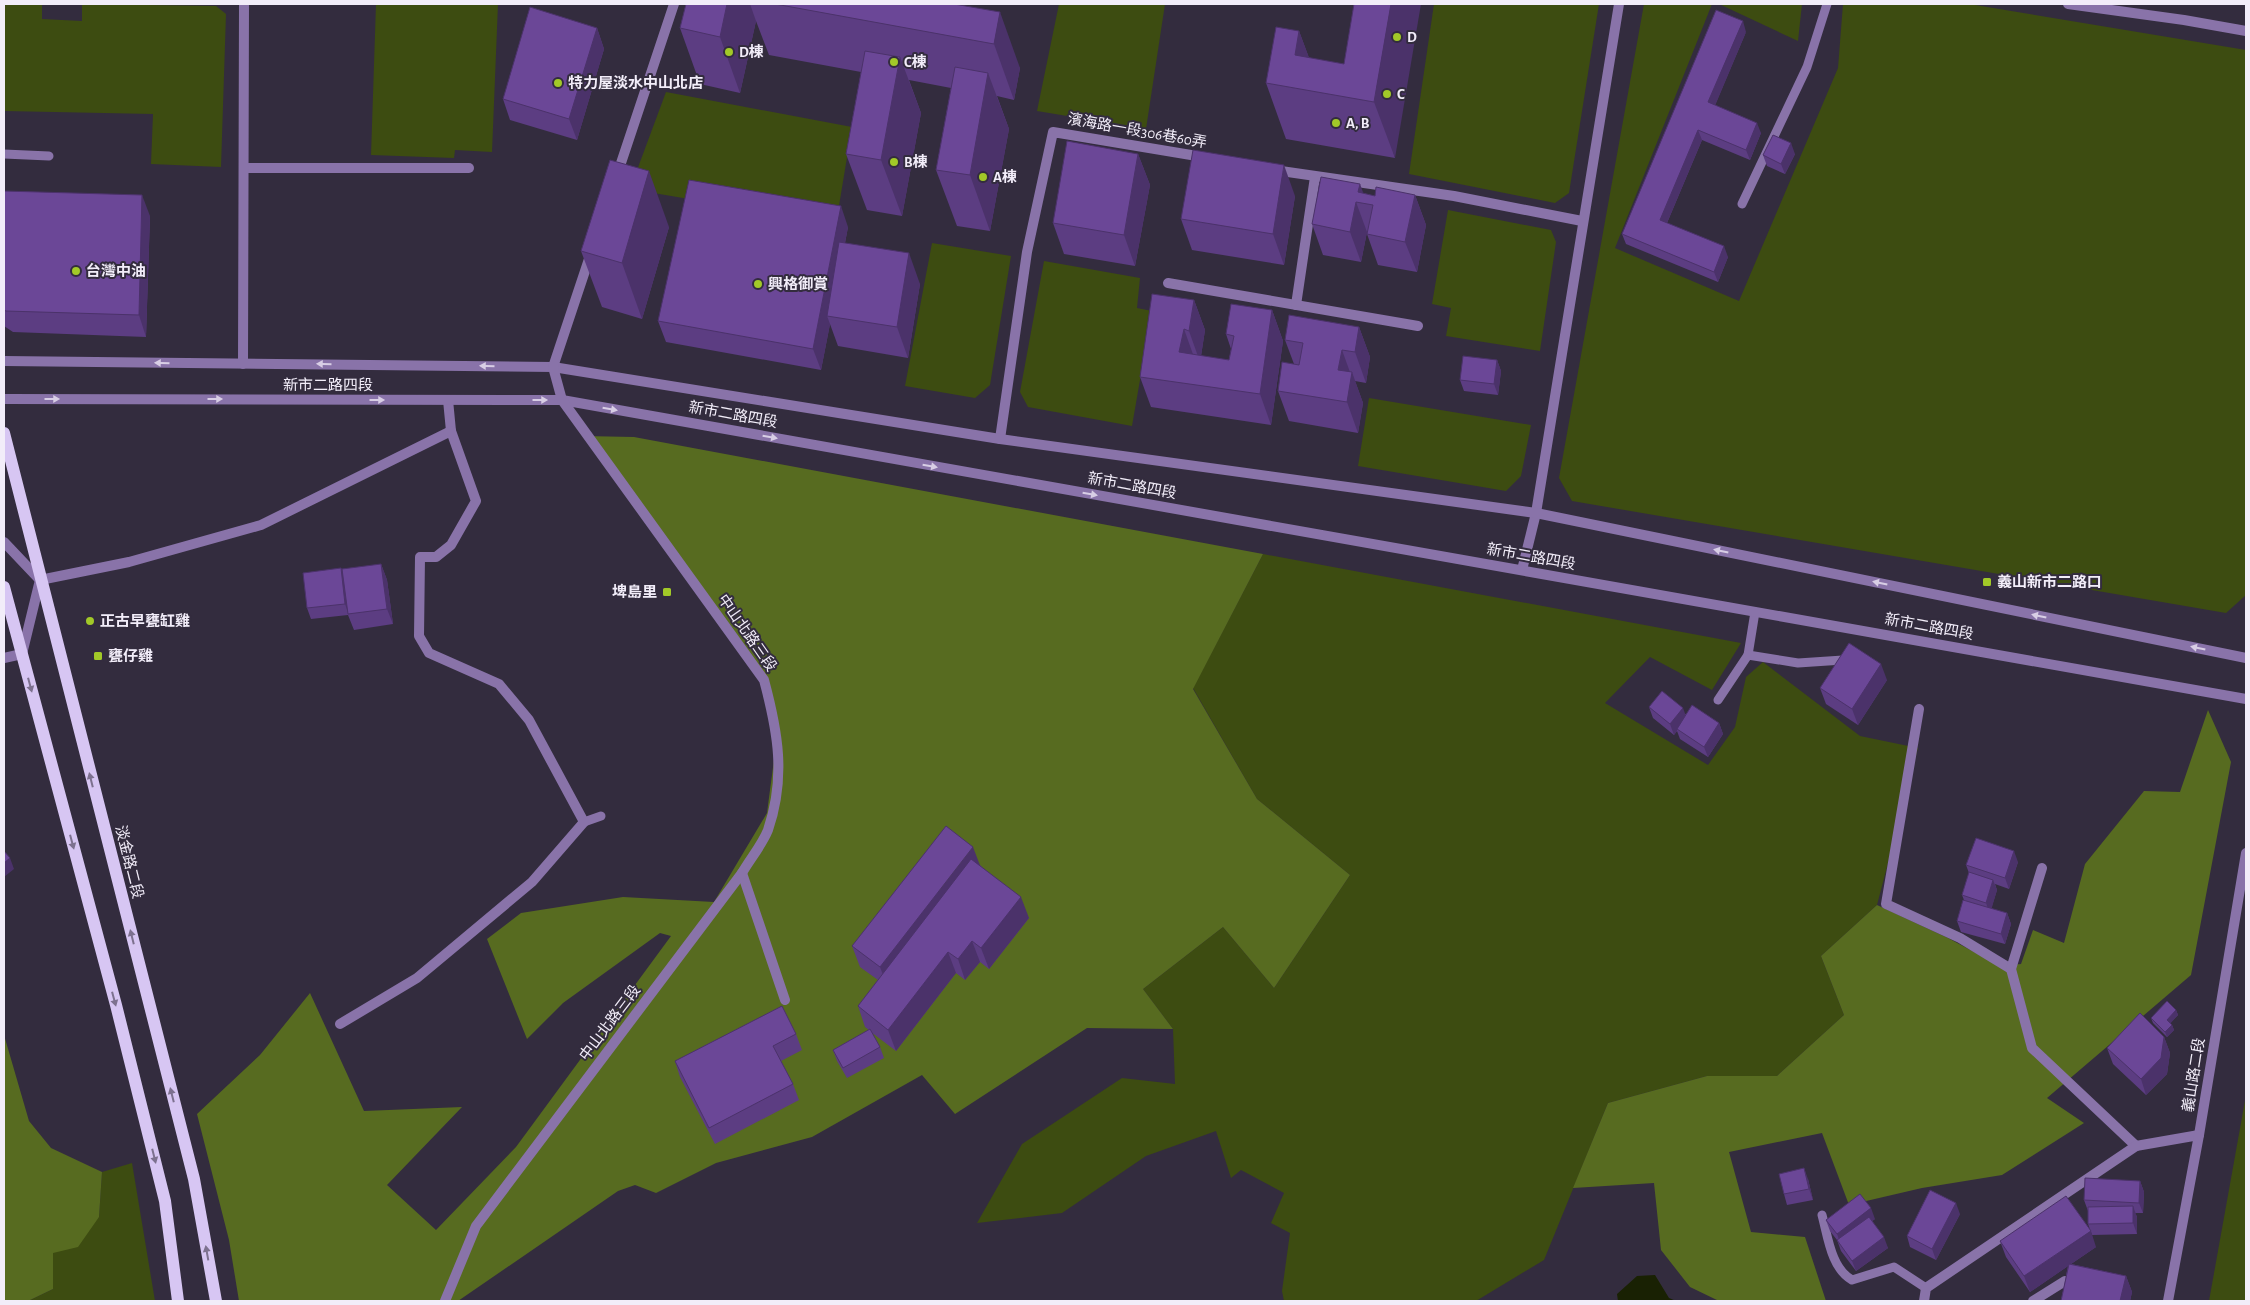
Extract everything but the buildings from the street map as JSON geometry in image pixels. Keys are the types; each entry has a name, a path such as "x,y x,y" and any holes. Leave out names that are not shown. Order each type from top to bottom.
{"main road":[{"name":"淡金路二段","path":"4,433 194,1179 216,1301"},
{"path":"4,587 116,1004 163,1192 178,1301"}],"street":[{"path":"243,364 244,4"},
{"path":"615,181 674,4"},
{"path":"1522,570 1536,513 1582,221 1619,4"},
{"path":"2068,4 2101,7 2246,31"},
{"name":"濱海路一段306巷60弄","path":"1000,439 1026,252 1053,132 1214,159"},
{"path":"1260,167 1315,177 1454,196 1582,221"},
{"path":"244,168 469,168"},
{"path":"1296,305 1315,177"},
{"path":"553,367 593,246"},
{"path":"1168,283 1418,326"},
{"name":"新市二路四段","path":"4,361 553,367 1000,439 1536,513 2246,658"},
{"name":"中山北路三段","path":"445,1301 476,1226 742,872 767,831 776,790 780,751 764,680 562,400 553,367"},
{"name":"新市二路四段","path":"4,399 562,400 2246,699"},
{"path":"340,1024 417,978 532,882 584,822 530,720 499,684 429,653 419,636 420,557 436,557 451,545 476,501 450,431 448,400"},
{"path":"40,580 129,562 262,525 450,431"},
{"path":"4,542 40,580"},
{"path":"4,658 22,654 40,580"},
{"path":"1919,709 1886,904 1960,938 2011,969"},
{"name":"義山路二段","path":"2168,1301 2199,1135 2246,853"},
{"path":"2042,868 2011,969 2032,1048 2136,1146"},
{"path":"742,872 786,1000"},
{"path":"1924,1301 1926,1288 2136,1146 2199,1135"},
{"path":"2033,1301 2065,1281"}],"lane":[{"path":"1742,204 1807,67 1827,4"},
{"path":"4,154 49,156"},
{"path":"1718,700 1748,655 1755,612"},
{"path":"1748,655 1798,663 1843,660"},
{"path":"584,822 601,816"},
{"path":"1822,1214 1832,1252 1842,1274 1852,1280 1894,1267 1926,1288"}],"green space":[{"path":"4,4 42,4 42,19 82,21 82,4 216,6 226,14 221,167 151,164 153,114 4,111"},
{"path":"376,4 498,4 492,152 455,150 454,158 371,155"},
{"path":"1059,4 1165,4 1146,129 1037,111"},
{"path":"1434,4 1599,4 1569,193 1555,203 1409,174"},
{"path":"1644,4 1712,4 1615,248 1739,301 1838,68 1843,4 1969,4 2246,50 2246,595 2226,613 1572,501 1559,478"},
{"path":"1719,4 1802,4 1798,41"},
{"path":"666,92 852,127 836,224 630,189"},
{"path":"1448,210 1551,230 1556,242 1540,351 1446,336 1451,308 1432,304"},
{"path":"932,243 1011,256 990,385 975,398 905,386"},
{"path":"1044,261 1140,278 1137,308 1152,311 1132,426 1028,407 1020,392"},
{"path":"1369,398 1531,425 1521,476 1506,491 1358,466"},
{"path":"583,436 634,437 1263,554 1193,689 1257,799 1350,875 1274,988 1223,927 1143,989 1173,1029 1087,1028 955,1114 922,1075 812,1137 716,1163 656,1193 635,1185 618,1191 458,1301 239,1301 229,1240 197,1114 260,1055 310,993 364,1111 462,1107 387,1185 436,1230 516,1147 671,936 660,933 563,1003 527,1039 487,939 521,913 623,897 714,902 767,813 777,737 760,679"},
{"path":"1263,554 1741,643 1712,690 1650,657 1605,703 1708,765 1735,727 1746,677 1763,662 1860,736 1918,748 1877,905 1821,956 1844,1015 1777,1076 1707,1076 1608,1103 1544,1260 1476,1301 1284,1301 1282,1291 1290,1233 1271,1223 1284,1193 1241,1170 1231,1178 1216,1131 1146,1156 1062,1213 977,1223 1022,1144 1122,1078 1175,1084 1173,1029 1143,989 1223,927 1274,988 1350,875 1257,799 1193,688"},
{"path":"2208,710 2231,762 2191,975 2047,1098 2084,1123 2002,1175 1922,1188 1849,1205 1822,1133 1729,1152 1751,1232 1805,1237 1826,1301 1719,1301 1690,1287 1661,1250 1654,1183 1573,1188 1608,1103 1707,1076 1777,1076 1844,1015 1821,956 1877,905 1948,938 2000,966 2021,964 2033,930 2064,943 2085,864 2144,791 2180,792"},
{"path":"4,1035 29,1121 51,1148 102,1172 99,1217 78,1247 53,1253 53,1289 28,1301 4,1301"},
{"path":"2246,1095 2246,1301 2209,1301"},
{"path":"132,1163 155,1301 28,1301 53,1289 53,1252 99,1217 102,1172"}],"shaded area":[{"path":"1655,1275 1669,1298 1676,1301 1618,1301 1617,1294 1637,1276"}],"place":[{"name":"D","path":"1397,37"},
{"name":"D棟","path":"729,52"},
{"name":"C棟","path":"894,62"},
{"name":"特力屋淡水中山北店","path":"558,83"},
{"name":"C","path":"1387,94"},
{"name":"A, B","path":"1336,123"},
{"name":"B棟","path":"894,162"},
{"name":"A棟","path":"983,177"},
{"name":"台灣中油","path":"76,271"},
{"name":"興格御賞","path":"758,284"},
{"name":"義山新市二路口","path":"1987,582"},
{"name":"埤島里","path":"667,592"},
{"name":"正古早甕缸雞","path":"90,621"},
{"name":"甕仔雞","path":"98,656"}]}
